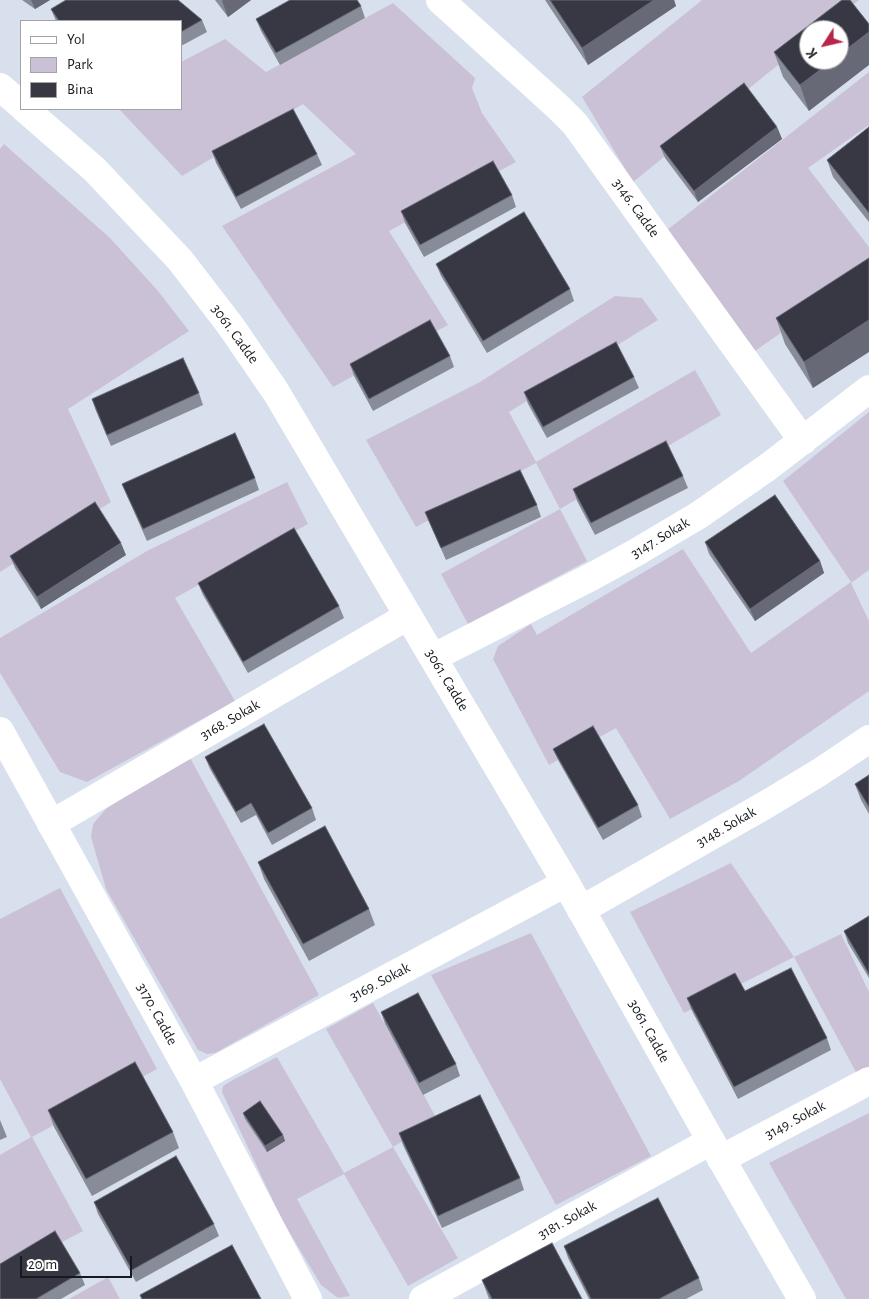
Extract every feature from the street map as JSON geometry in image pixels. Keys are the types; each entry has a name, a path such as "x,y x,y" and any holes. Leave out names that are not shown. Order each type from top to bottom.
{"street":[{"name":"3146. Cadde","path":"440,0 575,124 803,441"},
{"path":"0,87 20,104"},
{"name":"3061. Cadde","path":"26,110 108,183 180,260 230,325 276,392 566,883 802,1299"},
{"name":"3147. Sokak","path":"434,658 567,590 649,545 714,505 803,441 869,389"},
{"name":"3168. Sokak","path":"52,824 408,616"},
{"name":"3170. Cadde","path":"0,731 194,1081 308,1299"},
{"name":"3148. Sokak","path":"581,910 767,804 869,739"},
{"name":"3169. Sokak","path":"194,1081 566,883"},
{"name":"3149. Sokak","path":"716,1150 869,1081"},
{"name":"3181. Sokak","path":"423,1299 716,1150"}],"green space":[{"path":"702,0 859,0 834,20 799,20 799,48 633,182 582,97"},
{"path":"393,3 475,78 472,88 482,113 516,162 389,231 448,325 333,387 222,226 356,154 303,104 182,176 120,110 182,110 182,61 225,39 266,72"},
{"path":"869,72 869,125 808,168 869,247 869,271 755,351 667,230"},
{"path":"4,144 110,238 158,291 189,331 68,409 111,502 0,572 0,149"},
{"path":"615,296 642,298 658,320 509,412 536,462 695,370 721,415 560,509 536,463 416,527 366,440 480,382"},
{"path":"869,412 869,570 851,583 869,621 869,691 739,781 670,819 616,728 549,765 493,659 498,646 531,624 537,635 683,549 751,653 851,582 783,481"},
{"path":"287,482 308,524 175,598 235,701 87,782 60,772 0,673 0,638 147,551"},
{"path":"560,509 587,561 468,624 441,574"},
{"path":"188,754 319,995 215,1053 207,1054 198,1050 106,889 91,837 93,824 106,809"},
{"path":"731,863 794,957 684,1013 630,912"},
{"path":"60,888 157,1069 32,1137 83,1231 0,1275 0,1155 31,1137 0,1079 0,919"},
{"path":"531,933 651,1156 556,1205 431,975"},
{"path":"841,934 869,992 869,1067 857,1074 794,957"},
{"path":"373,1003 438,1121 393,1147 326,1029"},
{"path":"277,1057 344,1173 393,1147 458,1258 408,1286 344,1174 297,1199 350,1296 338,1298 321,1285 282,1220 222,1092 223,1086"},
{"path":"869,1113 869,1299 846,1299 769,1163"},
{"path":"108,1277 120,1299 69,1299"}],"building":[{"path":"66,0 178,0 202,20 182,31 182,20 58,20 51,9"},
{"path":"290,0 357,0 361,6 276,53 256,19"},
{"path":"550,0 654,0 582,48"},
{"path":"842,0 850,0 869,24 869,32 849,47 849,20 816,20"},
{"path":"799,33 799,70 820,70 800,85 774,52"},
{"path":"744,83 777,127 694,191 660,146"},
{"path":"293,109 317,154 236,197 212,151"},
{"path":"869,127 869,213 827,160"},
{"path":"493,161 512,195 420,245 401,211"},
{"path":"524,212 570,289 483,341 436,264"},
{"path":"869,258 869,320 804,362 776,318"},
{"path":"430,320 450,356 369,399 350,364"},
{"path":"616,342 634,377 543,427 524,392"},
{"path":"183,358 199,393 107,435 92,399"},
{"path":"235,433 255,478 143,529 122,484"},
{"path":"666,441 683,476 591,523 573,489"},
{"path":"520,470 537,505 441,548 425,512"},
{"path":"775,495 820,561 750,609 705,542"},
{"path":"95,502 121,543 37,597 10,556"},
{"path":"294,528 339,606 243,662 198,583"},
{"path":"264,724 312,808 268,833 251,803 236,812 205,757"},
{"path":"593,726 638,805 598,828 553,749"},
{"path":"869,775 869,807 855,784"},
{"path":"325,826 369,909 303,944 258,862"},
{"path":"869,916 869,974 844,931"},
{"path":"791,968 827,1038 734,1087 687,998 735,973 745,991"},
{"path":"418,993 456,1064 419,1083 381,1012"},
{"path":"135,1062 173,1132 86,1179 48,1110"},
{"path":"480,1095 520,1178 438,1216 399,1133"},
{"path":"260,1101 283,1135 265,1146 243,1113"},
{"path":"176,1156 214,1224 132,1270 94,1202"},
{"path":"658,1198 699,1278 659,1299 591,1299 564,1246"},
{"path":"55,1231 80,1273 36,1299 0,1299 0,1264"},
{"path":"552,1243 582,1299 492,1299 482,1280"},
{"path":"232,1245 261,1299 142,1299 140,1295"}]}
